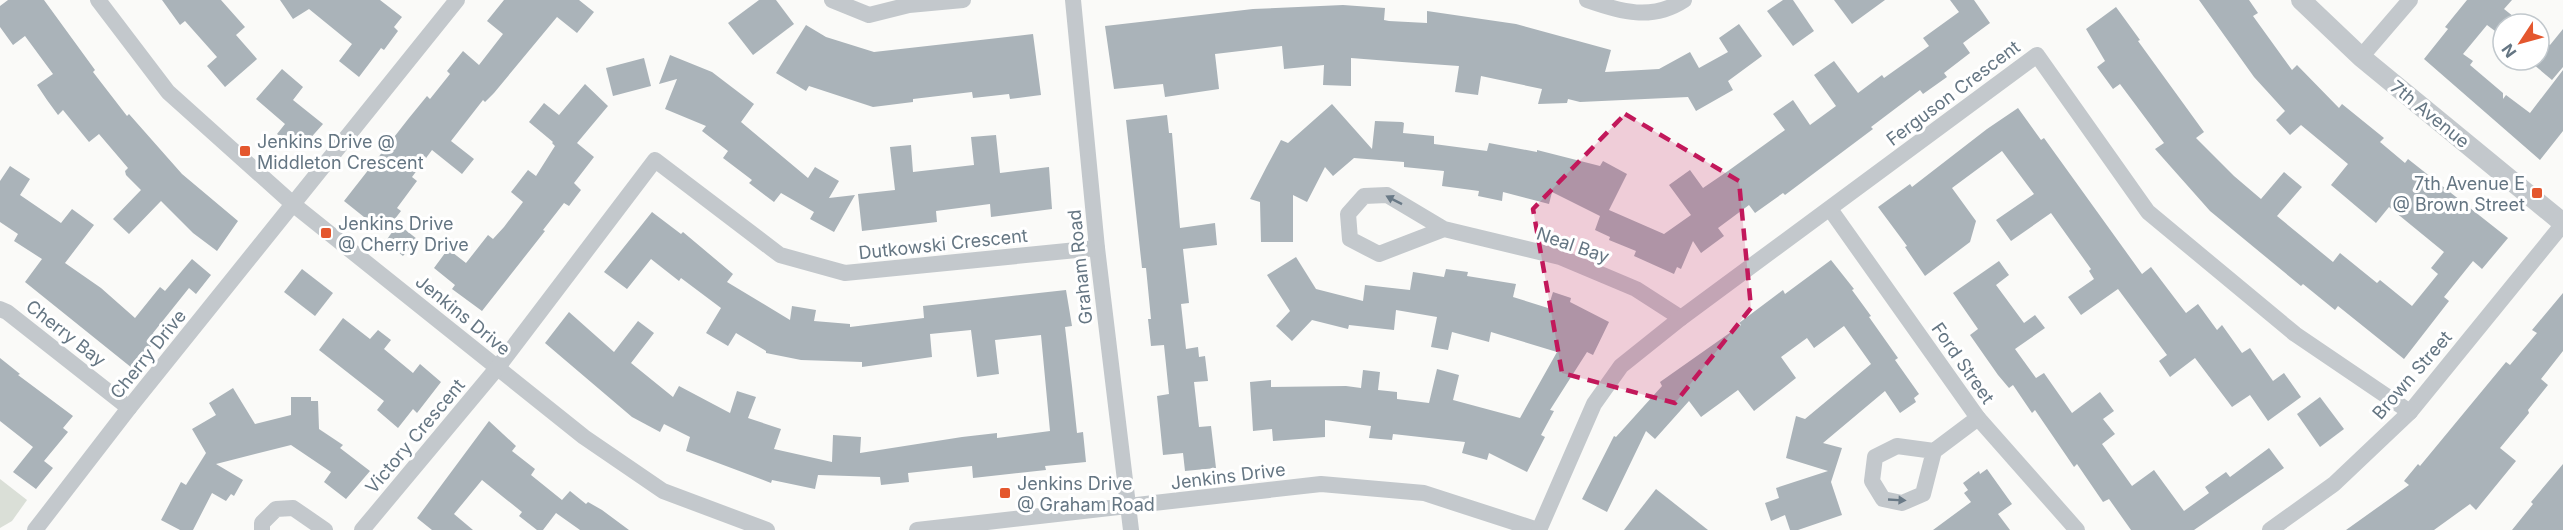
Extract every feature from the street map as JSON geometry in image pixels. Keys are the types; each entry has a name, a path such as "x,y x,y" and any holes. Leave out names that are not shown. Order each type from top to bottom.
{"street":[{"name":"Jenkins Drive","path":"98,0 168,92 294,205 584,437 663,490 767,530"},
{"path":"832,0 869,15 906,2 963,0"},
{"name":"Graham Road","path":"1073,0 1097,248 1131,530"},
{"path":"1587,0 1607,7 1652,15 1684,0"},
{"name":"7th Avenue","path":"2301,0 2361,57 2563,224"},
{"path":"2361,57 2410,0"},
{"name":"Cherry Drive","path":"35,530 129,408 294,205 450,2"},
{"name":"Ferguson Crescent","path":"1539,530 1594,404 1621,366 1681,318 2037,55 2148,212 2295,334 2410,412"},
{"name":"Dutkowski Crescent","path":"498,367 655,160 780,255 845,273 1097,248"},
{"name":"Neal Bay","path":"1444,229 1379,254 1350,239 1348,214 1364,196 1387,195 1444,229 1560,257 1636,289 1681,318"},
{"name":"Ford Street","path":"1830,209 1978,418 2077,530"},
{"name":"Brown Street","path":"2270,530 2334,484 2410,412 2563,224"},
{"name":"Cherry Bay","path":"0,295 3,311 129,408"},
{"name":"Victory Crescent","path":"362,530 498,367"},
{"path":"1934,451 1978,418"},
{"name":"Jenkins Drive","path":"917,530 1321,484 1424,493 1539,530"},
{"path":"262,530 262,523 276,509 293,508 325,530"}],"highlighted area":[{"path":"1625,114 1739,181 1751,308 1675,403 1562,373 1533,209"}],"shaded area":[{"path":"0,479 27,500 12,521 0,528"}],"building":[{"path":"8,0 44,0 95,70 93,72 127,116 129,114 182,174 238,221 217,251 193,233 161,201 129,234 113,219 141,190 126,175 125,171 128,168 99,134 89,142 63,110 58,115 47,100 37,85 53,74 25,36 13,45 0,27 0,6"},
{"path":"162,0 221,0 245,27 236,35 257,59 225,87 207,66 217,57 185,21 180,25"},
{"path":"280,0 380,0 402,17 394,27 398,31 384,50 381,48 359,77 339,61 352,44 309,9 293,19"},
{"path":"504,0 579,0 594,12 577,33 557,17 494,93 485,102 483,100 451,141 474,159 462,174 432,150 412,177 417,181 397,208 401,211 384,233 344,201 427,96 430,99 450,74 447,71 463,51 479,65 503,34 487,21"},
{"path":"759,0 776,0 794,24 753,55 728,23"},
{"path":"1783,0 1793,0 1814,31 1793,46 1767,11"},
{"path":"1834,0 1885,0 1852,24"},
{"path":"1950,0 1974,0 1990,23 1963,43 1970,53 1944,73 1947,77 1923,94 1920,90 1871,127 1873,129 1785,195 1783,193 1755,213 1749,205 1718,228 1724,236 1701,253 1693,241 1681,269 1677,267 1674,274 1634,256 1636,251 1609,240 1610,237 1595,230 1600,216 1552,192 1549,204 1503,192 1502,201 1478,196 1479,191 1442,186 1444,171 1404,167 1404,162 1354,158 1333,176 1325,167 1307,202 1293,195 1293,242 1261,242 1260,202 1250,199 1281,140 1288,143 1332,104 1372,149 1375,121 1402,122 1404,123 1403,133 1434,136 1434,144 1487,151 1489,143 1537,152 1537,150 1600,166 1603,161 1627,174 1609,210 1664,234 1691,215 1669,185 1690,170 1703,188 1728,171 1785,130 1773,114 1793,100 1810,125 1836,106 1814,75 1834,61 1858,93 1882,75 1884,78 1929,46 1923,38 1959,12"},
{"path":"2199,0 2249,0 2258,13 2253,16 2292,70 2297,65 2339,108 2342,104 2384,138 2380,142 2405,163 2408,159 2508,238 2482,269 2473,261 2444,297 2449,301 2404,359 2338,306 2335,310 2303,284 2301,286 2210,211 2155,149 2164,143 2120,84 2113,89 2097,67 2105,61 2086,29 2116,7 2204,132 2196,138 2261,199 2284,172 2302,187 2277,216 2333,262 2340,253 2377,283 2380,280 2412,306 2438,274 2431,268 2444,252 2389,207 2376,223 2331,185 2348,164 2301,125 2290,135 2276,120 2285,111 2254,77"},
{"path":"2467,0 2512,0 2504,9 2508,12 2491,12 2491,28 2487,25 2463,54 2473,61 2470,65 2503,93 2503,99 2506,95 2530,113 2563,70 2563,131 2540,160 2424,59 2448,29 2445,27"},
{"path":"1343,5 1385,8 1384,20 1389,21 1427,23 1427,11 1516,24 1611,50 1605,72 1659,69 1690,52 1699,68 1728,52 1719,38 1739,24 1762,56 1728,81 1733,90 1696,111 1688,97 1580,102 1568,99 1567,103 1538,104 1542,89 1481,76 1478,95 1455,92 1459,66 1351,58 1351,86 1323,85 1324,65 1284,69 1282,46 1215,54 1219,89 1165,97 1163,84 1114,89 1105,26 1253,9"},
{"path":"806,25 826,37 874,52 1033,34 1041,95 1010,99 1009,94 973,98 972,92 913,99 913,102 873,107 809,86 806,91 776,73"},
{"path":"2563,29 2563,67 2552,80 2542,72 2551,72 2551,44"},
{"path":"670,55 712,72 754,104 741,122 808,178 815,167 839,181 829,198 855,195 834,232 810,219 814,212 781,193 774,202 749,183 752,180 723,158 728,151 702,131 706,126 665,109 677,79 659,84"},
{"path":"644,58 651,86 613,96 606,68"},
{"path":"282,69 303,87 293,100 323,124 299,151 277,134 285,124 256,99"},
{"path":"585,84 608,106 577,143 594,157 574,183 581,190 569,206 564,203 482,311 452,289 455,285 434,268 448,249 466,263 488,235 493,239 504,227 523,202 511,192 528,170 536,176 555,146 529,122 544,103 559,115"},
{"path":"2018,108 2041,140 2044,138 2142,274 2151,267 2186,313 2198,304 2217,330 2222,325 2242,353 2250,348 2273,381 2284,373 2301,397 2268,421 2250,395 2232,407 2195,358 2170,377 2159,361 2167,355 2118,289 2081,315 2068,297 2094,279 2089,271 2091,269 2051,213 2011,241 1996,220 2034,194 2002,151 1952,188 1976,221 1970,242 1925,276 1905,247 1907,246 1878,207 1910,184 1912,187"},
{"path":"1167,115 1169,133 1172,133 1180,228 1215,223 1217,245 1183,249 1189,303 1181,304 1186,349 1198,347 1199,357 1205,356 1208,381 1194,382 1199,427 1211,426 1216,468 1185,471 1183,453 1163,455 1157,396 1169,394 1164,345 1151,346 1146,268 1142,268 1126,120"},
{"path":"996,135 1000,173 1049,167 1052,209 991,217 990,204 936,211 937,222 862,231 858,194 895,190 890,147 911,145 913,172 974,165 971,137"},
{"path":"10,166 30,179 20,195 61,223 72,209 94,225 65,263 101,288 135,318 160,287 165,291 192,259 211,275 196,294 189,288 153,333 158,338 132,368 25,282 42,259 14,241 18,234 0,222 0,181"},
{"path":"652,212 681,234 683,232 733,274 727,282 790,320 792,306 816,310 814,321 850,324 850,327 924,318 923,306 1066,290 1072,326 1065,327 1077,433 1083,432 1086,462 1045,466 1046,470 973,478 972,466 908,473 909,482 881,485 880,477 818,475 815,489 772,480 771,483 686,451 690,437 664,424 660,432 632,417 545,343 569,312 614,352 638,321 654,333 631,363 673,397 679,386 730,413 737,391 756,397 748,418 781,429 774,449 832,462 833,435 861,437 860,453 962,437 997,433 997,438 1050,431 1041,335 995,340 999,374 977,377 971,330 930,334 932,357 862,367 862,362 801,360 766,353 736,333 728,346 706,333 721,308 681,278 679,281 651,259 627,289 604,272"},
{"path":"398,224 417,239 403,256 385,242"},
{"path":"1296,257 1316,289 1363,301 1365,285 1410,290 1413,272 1444,277 1446,269 1468,272 1467,276 1516,284 1513,297 1548,308 1553,292 1571,298 1570,302 1609,322 1593,355 1587,352 1550,410 1554,411 1541,435 1545,437 1527,472 1489,453 1487,460 1462,453 1465,442 1393,434 1392,440 1369,438 1371,426 1325,420 1325,437 1273,441 1272,429 1253,431 1250,382 1271,380 1271,387 1346,386 1361,388 1363,370 1380,372 1378,390 1397,392 1397,399 1429,403 1437,369 1459,375 1453,400 1520,418 1557,352 1491,332 1489,342 1452,332 1448,350 1431,347 1437,317 1396,310 1394,330 1349,325 1348,329 1312,320 1292,341 1276,326 1290,311 1267,275"},
{"path":"1831,260 1854,289 1852,290 1871,316 1869,317 1898,358 1895,360 1919,394 1914,398 1916,402 1900,413 1885,391 1823,443 1842,448 1831,482 1842,515 1798,530 1790,530 1785,515 1771,521 1765,503 1779,498 1776,488 1828,471 1786,458 1796,416 1805,419 1871,364 1844,326 1814,348 1807,338 1781,357 1796,378 1754,411 1738,390 1701,417 1689,401 1655,439 1646,431 1607,512 1582,499 1614,436 1616,437 1662,386 1660,382 1741,325 1739,323 1783,290 1785,294"},
{"path":"1999,261 2009,275 1996,285 2024,323 2035,315 2045,328 2015,349 2036,378 2044,373 2072,413 2100,392 2114,411 2103,419 2115,434 2102,444 2132,486 2154,470 2184,511 2209,493 2205,487 2226,472 2230,477 2269,448 2284,468 2194,530 2131,530 2109,499 2103,502 2077,464 2074,467 2035,410 2032,413 2013,385 2009,388 1998,375 1970,335 1978,329 1953,293"},
{"path":"302,269 333,293 315,316 284,292"},
{"path":"2563,293 2563,351 2541,379 2548,385 2528,410 2529,413 2500,448 2516,461 2476,510 2470,504 2434,530 2346,530 2409,485 2404,481 2418,464 2420,466 2506,362 2510,365 2537,333 2532,330"},
{"path":"343,318 370,339 378,330 391,340 384,349 413,373 420,364 441,382 417,413 413,409 398,428 377,410 384,401 319,350"},
{"path":"0,358 20,374 18,375 73,416 63,428 68,432 44,461 53,468 36,489 13,472 33,447 0,421"},
{"path":"233,388 255,424 291,415 291,397 311,397 311,401 318,401 319,429 343,445 340,448 370,471 346,499 324,482 331,472 291,445 216,464 243,480 234,496 231,494 226,501 212,493 193,530 180,530 161,520 181,482 186,485 206,453 192,429 216,415 209,403"},
{"path":"2320,397 2344,429 2320,447 2297,414"},
{"path":"489,421 516,446 512,451 535,469 531,475 562,500 570,491 586,504 588,502 602,510 629,530 580,530 556,513 543,530 537,530 519,516 522,512 482,480 454,514 473,530 432,530 417,518"},
{"path":"2563,464 2563,530 2512,530 2533,504 2531,502"},
{"path":"1987,469 2012,504 1998,514 2010,530 1933,530 1971,502 1964,493 1968,490 1963,483 1979,471 1980,474"},
{"path":"1656,489 1689,515 1708,530 1624,530"}],"place":[{"name":"Jenkins Drive @ Middleton Crescent","path":"245,151"},
{"name":"7th Avenue E @ Brown Street","path":"2537,193"},
{"name":"Jenkins Drive @ Cherry Drive","path":"326,233"},
{"name":"Jenkins Drive @ Graham Road","path":"1005,493"}]}
